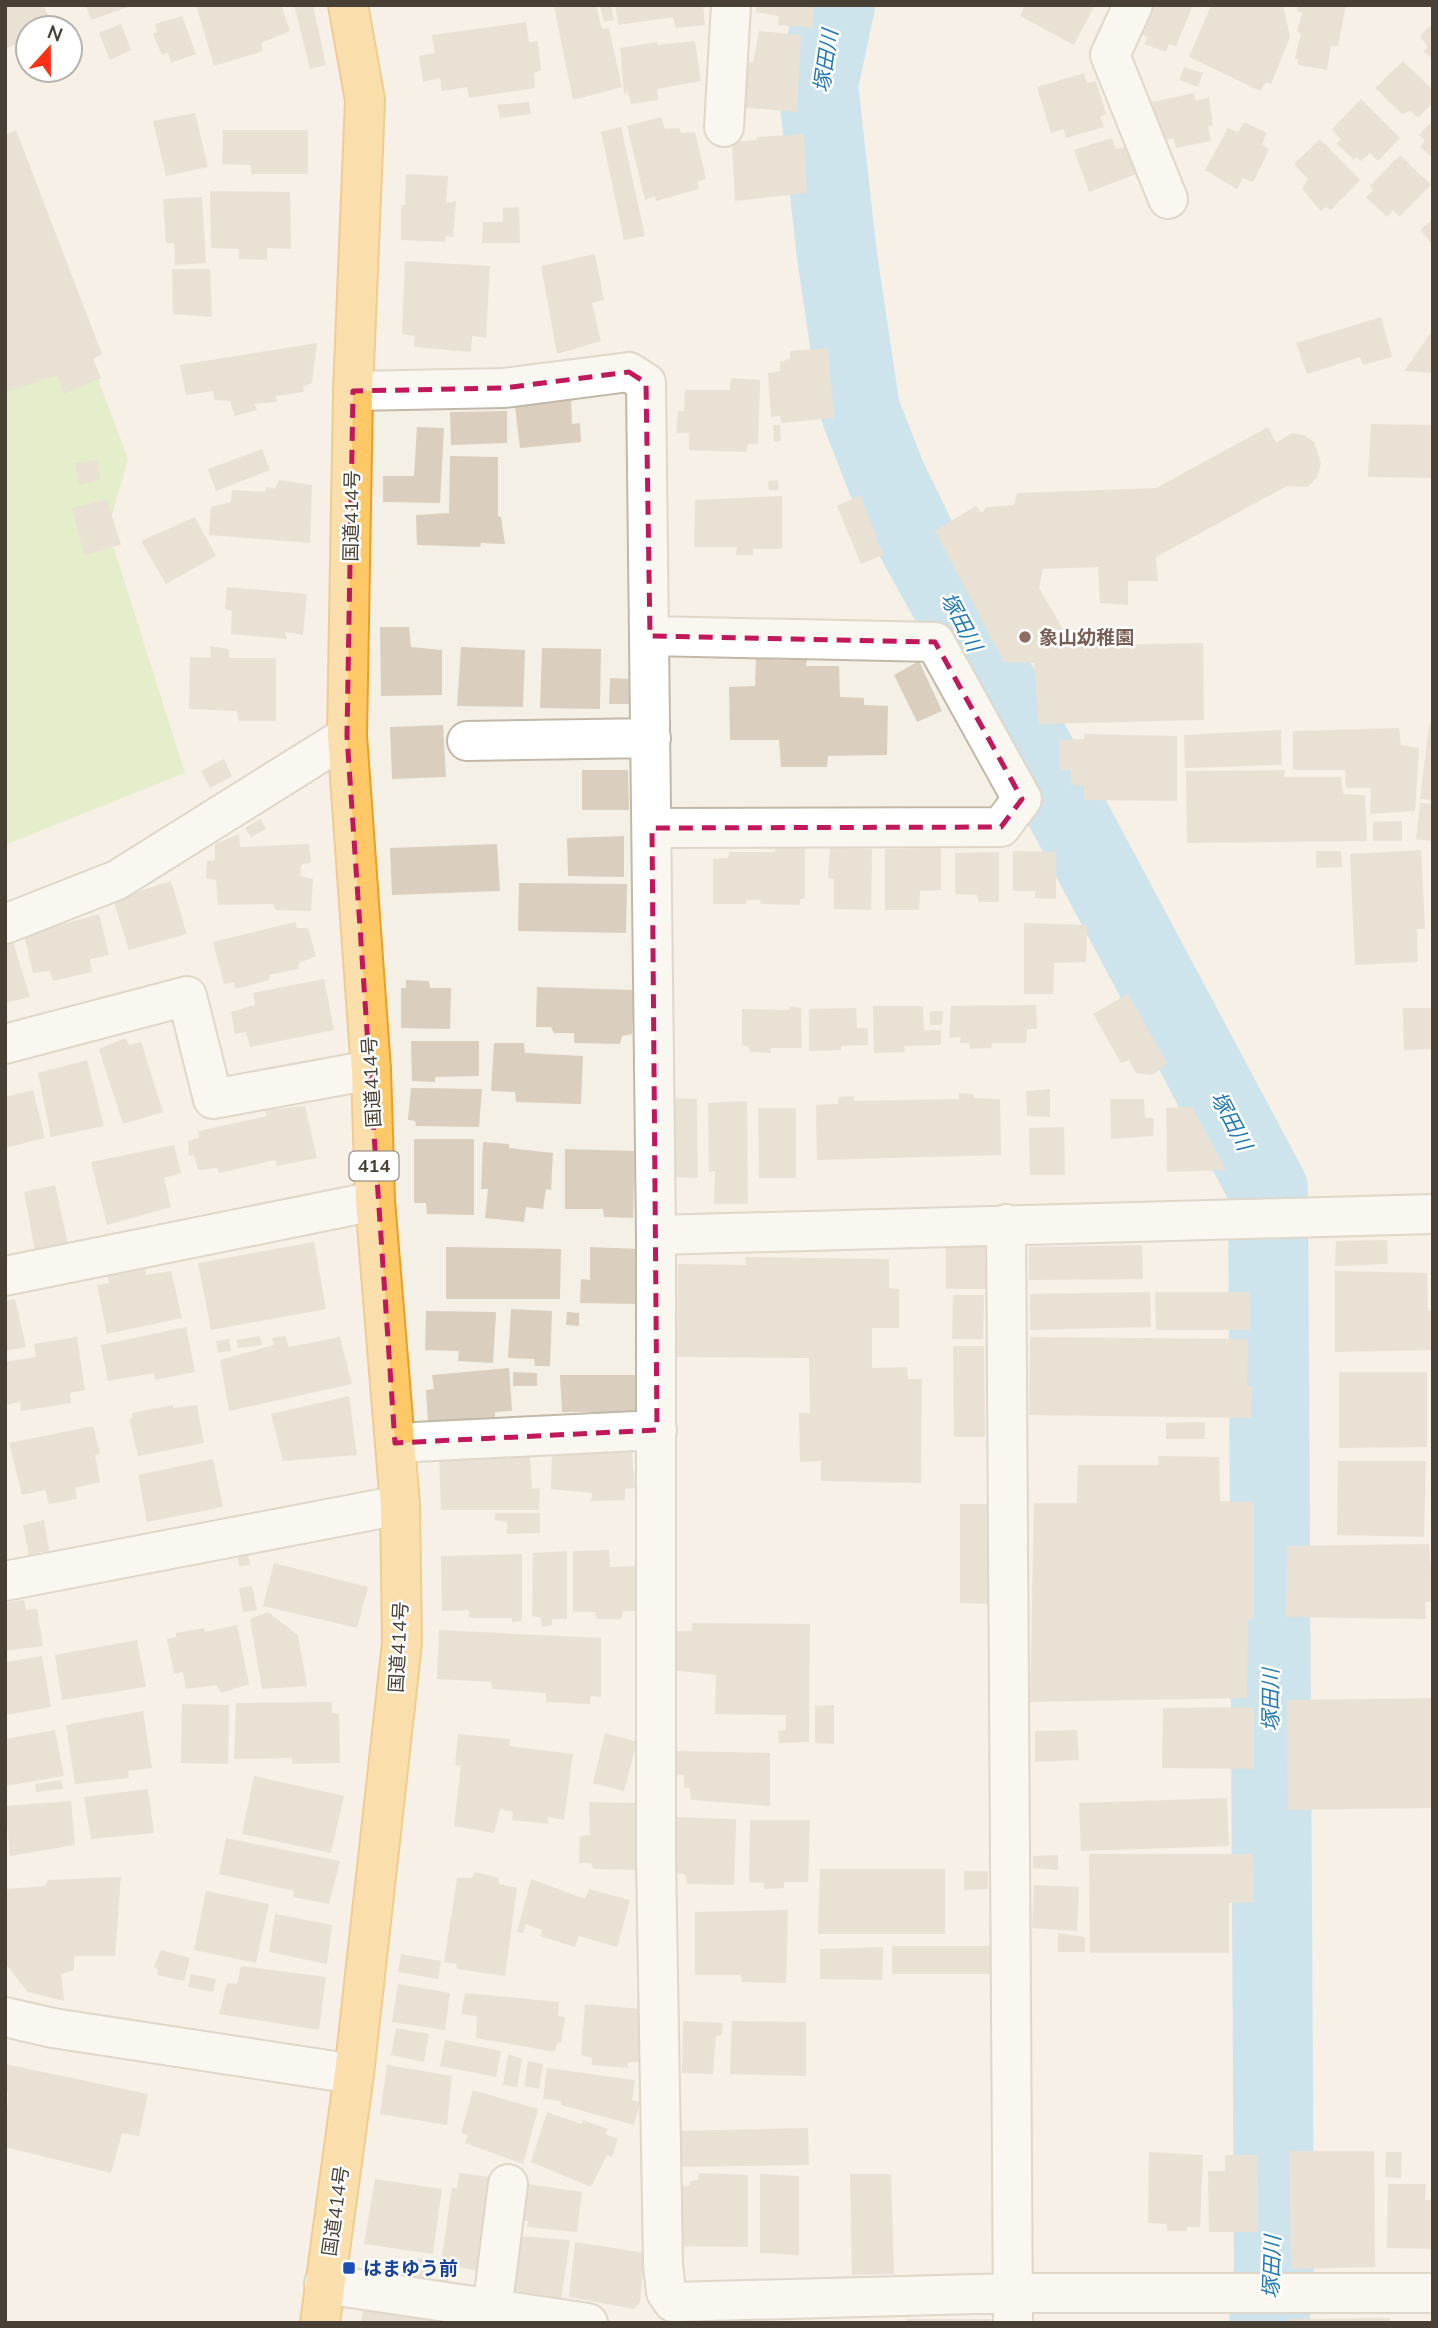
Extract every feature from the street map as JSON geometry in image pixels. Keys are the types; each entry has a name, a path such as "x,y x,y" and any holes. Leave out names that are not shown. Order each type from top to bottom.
{"highway":[{"name":"国道414号","path":"320,2323 354,2074 402,1643 400,1505 375,1200 371,1070 347,736 353,391 365,100 348,5"}],"street":[{"path":"724,127 731,5"},
{"path":"1133,5 1110,55 1168,199"},
{"path":"353,391 504,388 629,372 646,383 656,1235 656,1859 664,2317 1433,2293"},
{"path":"650,636 934,642 1022,799 1001,827 652,828"},
{"path":"5,924 117,880 347,736"},
{"path":"467,741 651,738"},
{"path":"5,1044 187,996 213,1099 371,1070"},
{"path":"5,1276 375,1200"},
{"path":"656,1235 1433,1214"},
{"path":"1006,1224 1013,2308"},
{"path":"395,1443 657,1430"},
{"path":"5,1581 400,1505"},
{"path":"5,2017 53,2028 354,2074"},
{"path":"487,2314 508,2184"},
{"path":"324,2284 487,2314 588,2323"}],"highlighted area":[{"path":"629,372 646,383 650,636 935,642 1022,799 1001,827 652,828 657,1430 395,1443 347,736 353,391 504,388"}],"green space":[{"path":"5,130 128,459 108,529 185,773 5,845"}],"building":[{"path":"5,5 43,5 48,14 14,14 14,45 5,49"},
{"path":"86,5 131,5 131,6 91,20"},
{"path":"196,5 281,5 290,31 261,43 263,51 214,66"},
{"path":"294,5 313,5 326,65 310,69"},
{"path":"596,5 602,29 609,28 622,87 573,100 554,6"},
{"path":"600,5 611,5 614,20 604,22"},
{"path":"615,5 703,5 705,25 676,28 673,17 618,25"},
{"path":"756,5 814,5 813,28 778,25 779,16 756,12"},
{"path":"1025,5 1095,5 1074,45 1020,16"},
{"path":"1153,5 1193,5 1176,46 1169,44 1166,52 1144,44 1148,37 1141,34"},
{"path":"1211,5 1283,5 1290,37 1271,84 1266,82 1260,91 1189,57"},
{"path":"1298,5 1346,5 1338,46 1331,46 1327,70 1298,65 1298,59 1295,59 1301,33 1297,32 1302,13 1297,11"},
{"path":"182,16 196,54 171,63 168,53 162,55 153,34 157,32 155,24"},
{"path":"526,22 529,42 538,41 541,70 534,73 535,88 469,98 467,87 442,91 440,78 423,82 419,56 435,53 432,35"},
{"path":"1433,23 1433,59 1423,51 1428,47 1420,36"},
{"path":"121,24 131,50 110,60 99,33"},
{"path":"759,31 801,35 797,112 739,107 746,62 753,62"},
{"path":"695,41 701,81 657,89 658,100 631,104 628,92 624,93 620,48 657,42 657,45"},
{"path":"1403,61 1433,90 1433,102 1418,118 1410,111 1402,114 1375,88"},
{"path":"1184,67 1203,73 1198,87 1179,80"},
{"path":"1084,73 1087,83 1096,81 1106,114 1100,117 1104,127 1066,138 1064,129 1051,133 1037,87"},
{"path":"1194,93 1196,101 1209,97 1213,125 1208,127 1211,141 1176,148 1173,138 1160,141 1152,102"},
{"path":"1361,99 1400,138 1378,161 1370,153 1361,161 1356,157 1354,160 1336,143 1341,140 1332,129"},
{"path":"529,102 531,114 500,118 497,105"},
{"path":"195,113 208,167 166,176 153,121"},
{"path":"661,117 665,129 679,128 681,133 695,132 706,179 698,181 699,189 656,201 655,196 645,200 627,126"},
{"path":"1433,120 1433,158 1420,147 1425,140 1419,135"},
{"path":"1244,122 1267,133 1262,144 1269,150 1253,182 1243,178 1237,189 1205,170 1228,128 1238,132"},
{"path":"621,127 645,236 624,240 601,132"},
{"path":"16,130 102,354 93,359 101,378 64,394 57,375 5,393 5,135"},
{"path":"223,130 308,130 308,174 251,174 251,165 222,164"},
{"path":"804,134 807,193 735,201 732,142 757,140 756,137"},
{"path":"1112,138 1116,149 1132,145 1139,173 1089,192 1074,150"},
{"path":"1320,139 1360,180 1331,210 1326,207 1321,211 1302,189 1308,179 1294,164"},
{"path":"1400,155 1431,185 1399,217 1393,210 1387,217 1366,197 1373,190 1370,186"},
{"path":"406,174 448,176 446,203 456,201 453,237 445,236 446,242 401,240 401,205 405,205"},
{"path":"210,191 290,192 291,249 267,248 267,260 239,259 239,249 211,248"},
{"path":"202,197 206,263 175,265 174,243 166,243 163,199"},
{"path":"519,207 520,243 482,243 483,222 503,222 503,208"},
{"path":"1433,219 1433,245 1420,230"},
{"path":"595,254 604,300 592,303 601,341 557,354 541,266"},
{"path":"405,261 490,266 486,338 472,336 471,352 414,347 415,336 402,334"},
{"path":"172,269 210,269 212,317 173,314"},
{"path":"1381,317 1392,357 1363,365 1360,357 1307,374 1296,343"},
{"path":"1430,334 1433,334 1433,373 1404,371"},
{"path":"317,343 312,383 303,387 304,392 276,396 277,402 254,404 257,410 235,416 230,401 214,400 213,391 186,395 180,365"},
{"path":"828,348 834,418 782,423 779,416 771,417 768,373 780,371 780,362 790,359 790,351"},
{"path":"731,378 760,380 758,444 748,444 746,452 689,450 689,433 676,433 678,411 684,411 685,390 730,390"},
{"path":"571,396 572,424 580,423 581,442 520,448 514,399"},
{"path":"507,411 507,443 451,445 450,412"},
{"path":"1371,424 1433,425 1433,478 1368,477"},
{"path":"773,425 780,425 781,441 774,442"},
{"path":"417,427 444,428 440,503 383,502 383,476 414,476"},
{"path":"1268,427 1276,443 1292,433 1304,435 1314,442 1321,463 1317,477 1308,487 1287,486 1156,557 1158,581 1128,581 1128,605 1100,603 1098,567 1043,569 1039,588 1067,636 1095,640 1095,645 1203,643 1204,720 1039,724 1034,663 1004,662 935,531 976,506 982,513 986,507 1014,505 1017,493 1156,488"},
{"path":"262,449 270,470 216,491 208,469"},
{"path":"450,456 498,457 498,516 501,517 505,544 481,543 480,547 417,545 416,515 449,513"},
{"path":"97,460 101,480 79,485 75,463"},
{"path":"279,480 312,485 310,543 209,535 211,507 231,502 232,490 265,492 267,487 275,489"},
{"path":"778,480 779,490 769,490 768,481"},
{"path":"860,495 883,555 861,564 837,506"},
{"path":"782,496 782,549 753,549 753,555 736,555 737,547 694,547 695,500"},
{"path":"107,499 121,545 84,555 72,508"},
{"path":"195,517 216,556 166,584 141,541"},
{"path":"227,587 307,594 303,635 285,632 287,639 231,634 232,611 225,609"},
{"path":"380,627 409,627 411,647 442,650 442,695 381,696"},
{"path":"210,646 229,649 229,658 276,658 276,721 239,721 237,711 189,709 190,657 211,658"},
{"path":"461,647 525,650 523,707 457,706"},
{"path":"542,648 601,649 600,709 540,708"},
{"path":"756,655 776,655 775,660 807,659 806,666 839,666 840,697 864,698 864,705 888,706 887,755 828,756 827,767 781,767 779,740 730,740 729,687 755,686"},
{"path":"919,661 942,711 917,722 894,675"},
{"path":"610,678 631,679 630,704 609,704"},
{"path":"443,725 446,777 392,779 390,727"},
{"path":"1429,725 1433,726 1433,800 1420,799"},
{"path":"1399,728 1401,745 1419,748 1415,811 1370,814 1371,788 1346,788 1345,770 1293,770 1293,731"},
{"path":"1281,730 1282,765 1185,768 1184,735"},
{"path":"1084,734 1177,736 1177,801 1084,800 1084,786 1071,785 1071,770 1059,770 1059,740 1085,739"},
{"path":"224,759 232,776 210,788 201,771"},
{"path":"582,770 628,770 629,810 582,810"},
{"path":"1285,770 1284,777 1341,777 1343,794 1365,795 1367,841 1187,843 1186,771"},
{"path":"1420,803 1433,804 1433,841 1416,839"},
{"path":"260,819 266,829 251,837 245,828"},
{"path":"1402,821 1402,841 1373,841 1373,822"},
{"path":"239,834 240,847 309,844 311,862 301,865 300,876 313,879 311,911 275,910 274,904 218,905 216,880 206,878 207,861 215,860 215,844"},
{"path":"624,836 624,877 568,876 567,838"},
{"path":"497,844 500,891 392,895 390,848"},
{"path":"775,847 805,847 805,898 800,899 800,905 761,904 761,900 746,900 746,904 713,904 713,859 728,858 729,852 775,852"},
{"path":"830,848 872,849 871,910 834,909 834,879 828,878"},
{"path":"941,848 941,890 920,891 919,910 885,910 885,849"},
{"path":"1421,850 1425,929 1417,929 1418,962 1355,965 1350,854"},
{"path":"1013,851 1056,852 1056,899 1035,898 1035,891 1013,891"},
{"path":"1316,851 1341,851 1342,867 1316,868"},
{"path":"999,852 999,902 979,902 977,895 955,894 955,853"},
{"path":"171,881 187,934 129,950 113,899"},
{"path":"519,883 627,884 626,933 518,931"},
{"path":"99,914 109,955 90,959 92,972 53,981 50,971 33,973 24,935"},
{"path":"295,922 297,928 308,928 316,956 299,963 298,969 269,975 269,980 236,989 234,982 224,984 213,942"},
{"path":"1024,923 1087,925 1086,962 1054,963 1053,994 1024,994"},
{"path":"13,942 30,997 5,1003 5,945"},
{"path":"324,979 334,1030 250,1047 246,1032 235,1034 231,1012 255,1005 253,993"},
{"path":"406,980 429,981 430,988 451,988 450,1029 401,1028 401,988 406,988"},
{"path":"537,987 634,990 632,1034 622,1036 620,1044 574,1043 574,1033 554,1033 551,1027 536,1027"},
{"path":"1128,994 1167,1063 1153,1075 1136,1073 1129,1060 1121,1063 1093,1014"},
{"path":"1036,1005 1037,1029 1027,1029 1026,1043 992,1043 991,1048 970,1049 969,1043 960,1043 961,1037 949,1038 951,1006"},
{"path":"790,1006 801,1008 802,1048 771,1048 770,1053 750,1052 749,1047 742,1045 742,1009 789,1010"},
{"path":"873,1006 923,1006 924,1030 941,1030 941,1045 904,1046 905,1052 874,1053"},
{"path":"856,1008 857,1028 868,1028 868,1045 841,1046 841,1050 809,1051 809,1009"},
{"path":"1403,1008 1433,1008 1433,1049 1404,1050"},
{"path":"930,1011 943,1011 942,1025 930,1025"},
{"path":"125,1038 129,1045 141,1042 163,1112 123,1124 99,1049"},
{"path":"411,1041 479,1041 479,1076 435,1077 435,1082 412,1081"},
{"path":"494,1043 524,1043 525,1053 583,1056 581,1104 516,1102 515,1092 491,1091"},
{"path":"87,1060 104,1126 51,1137 38,1073"},
{"path":"411,1088 482,1089 479,1127 416,1126 415,1121 408,1120"},
{"path":"1050,1089 1050,1117 1027,1116 1026,1091"},
{"path":"33,1090 45,1138 5,1148 5,1097"},
{"path":"959,1093 973,1094 974,1098 1000,1099 1001,1155 817,1160 816,1105 838,1104 839,1097 854,1096 854,1101 959,1099"},
{"path":"669,1098 697,1099 698,1178 670,1177"},
{"path":"1110,1099 1144,1099 1145,1118 1154,1118 1153,1136 1111,1139"},
{"path":"747,1101 748,1204 714,1204 715,1171 709,1172 708,1103"},
{"path":"305,1106 317,1158 277,1166 275,1160 219,1173 217,1168 198,1170 194,1155 189,1156 188,1141 199,1138 198,1131 267,1116 265,1110"},
{"path":"1192,1107 1226,1170 1167,1172 1166,1108"},
{"path":"758,1108 796,1108 796,1178 759,1178"},
{"path":"1064,1127 1065,1175 1030,1175 1029,1128"},
{"path":"414,1139 474,1139 474,1215 427,1214 426,1203 414,1203"},
{"path":"483,1142 553,1153 551,1190 546,1189 543,1209 526,1207 524,1222 485,1218 488,1189 481,1189"},
{"path":"174,1145 181,1173 164,1178 171,1207 107,1225 91,1162"},
{"path":"565,1149 635,1151 633,1218 604,1217 603,1209 565,1209"},
{"path":"55,1185 68,1243 35,1251 24,1192"},
{"path":"1387,1240 1388,1264 1335,1266 1336,1241"},
{"path":"314,1242 326,1309 211,1330 198,1263"},
{"path":"1142,1245 1143,1279 1029,1280 1029,1247"},
{"path":"985,1246 987,1289 946,1289 946,1247"},
{"path":"446,1247 561,1249 560,1299 446,1299"},
{"path":"590,1247 639,1249 638,1304 580,1303 581,1279 590,1280"},
{"path":"745,1257 889,1259 889,1288 899,1289 899,1328 872,1328 872,1368 907,1367 908,1379 922,1379 921,1483 821,1481 821,1461 800,1462 799,1413 810,1413 809,1358 677,1357 678,1264 746,1265"},
{"path":"145,1268 146,1275 171,1271 182,1318 107,1334 97,1285 109,1283 108,1276"},
{"path":"1335,1271 1427,1273 1428,1311 1433,1311 1433,1350 1335,1352"},
{"path":"1150,1292 1151,1327 1030,1330 1030,1294"},
{"path":"1155,1292 1249,1292 1250,1330 1156,1330"},
{"path":"953,1295 984,1295 983,1339 952,1339"},
{"path":"15,1299 26,1347 5,1351 5,1301"},
{"path":"511,1309 552,1311 550,1366 535,1366 534,1359 508,1358"},
{"path":"426,1311 496,1312 493,1363 458,1361 459,1351 425,1350"},
{"path":"567,1312 579,1313 579,1326 566,1325"},
{"path":"186,1327 195,1372 155,1380 154,1373 108,1381 101,1345"},
{"path":"260,1336 262,1345 238,1348 236,1340"},
{"path":"285,1336 289,1347 340,1337 352,1384 229,1411 220,1360 274,1345 272,1338"},
{"path":"77,1337 85,1390 70,1393 71,1403 21,1411 20,1402 5,1405 5,1362 36,1357 34,1344"},
{"path":"1030,1337 1248,1339 1247,1386 1252,1387 1251,1418 1029,1415"},
{"path":"229,1339 231,1351 218,1353 216,1341"},
{"path":"953,1346 984,1346 985,1437 954,1437"},
{"path":"509,1368 512,1411 495,1412 495,1418 428,1423 426,1390 434,1389 432,1375"},
{"path":"513,1372 537,1373 537,1386 513,1386"},
{"path":"1339,1372 1427,1372 1427,1447 1339,1448"},
{"path":"560,1375 637,1375 637,1412 562,1412"},
{"path":"349,1396 357,1455 283,1461 271,1414"},
{"path":"173,1405 173,1408 197,1405 204,1443 138,1456 129,1419 133,1418 132,1413"},
{"path":"1205,1422 1205,1439 1166,1439 1166,1423"},
{"path":"93,1426 100,1454 95,1455 100,1482 75,1488 77,1499 49,1504 45,1490 22,1495 9,1443"},
{"path":"632,1452 635,1488 625,1489 625,1500 591,1501 592,1493 551,1489 552,1454"},
{"path":"530,1456 532,1489 540,1488 539,1510 441,1510 439,1457"},
{"path":"1158,1456 1219,1457 1220,1501 1254,1502 1254,1618 1248,1620 1247,1698 1030,1702 1034,1503 1077,1503 1078,1465 1159,1465"},
{"path":"213,1459 223,1507 147,1522 138,1475"},
{"path":"1338,1461 1426,1461 1424,1537 1337,1535"},
{"path":"960,1504 988,1504 988,1604 960,1603"},
{"path":"495,1513 540,1513 540,1533 507,1534 507,1522 495,1520"},
{"path":"44,1520 49,1551 29,1555 23,1525"},
{"path":"1429,1544 1433,1602 1425,1602 1426,1619 1286,1617 1287,1546"},
{"path":"246,1545 250,1565 239,1566 236,1546"},
{"path":"609,1550 610,1567 636,1566 636,1611 623,1611 621,1619 597,1619 595,1612 573,1612 573,1551"},
{"path":"567,1551 567,1619 552,1619 552,1625 542,1627 541,1618 532,1616 533,1553"},
{"path":"522,1554 522,1621 512,1622 512,1618 469,1618 469,1610 442,1611 441,1556"},
{"path":"274,1563 368,1587 357,1628 263,1606"},
{"path":"252,1586 257,1610 243,1612 239,1588"},
{"path":"24,1600 26,1610 37,1609 43,1646 5,1651 5,1603"},
{"path":"268,1612 298,1635 307,1686 262,1689 250,1619"},
{"path":"692,1623 810,1624 809,1742 779,1743 778,1731 786,1730 786,1715 715,1714 716,1675 672,1670 673,1631 692,1631"},
{"path":"237,1625 249,1684 221,1693 217,1685 186,1689 183,1672 174,1674 167,1639 176,1637 176,1633 204,1628 205,1632"},
{"path":"439,1630 601,1638 601,1697 590,1696 590,1704 546,1702 546,1693 492,1689 491,1682 437,1679"},
{"path":"137,1640 146,1687 62,1700 55,1655"},
{"path":"42,1656 51,1707 5,1715 5,1662"},
{"path":"1433,1698 1433,1808 1288,1810 1287,1700"},
{"path":"332,1702 332,1713 339,1714 340,1763 292,1764 292,1758 234,1759 236,1703"},
{"path":"182,1704 229,1705 228,1764 181,1763"},
{"path":"834,1705 834,1744 815,1743 815,1706"},
{"path":"1254,1707 1254,1769 1162,1768 1163,1708"},
{"path":"143,1711 152,1768 128,1771 129,1778 75,1784 66,1725"},
{"path":"55,1730 64,1776 5,1786 5,1739"},
{"path":"1077,1730 1079,1760 1035,1762 1035,1731"},
{"path":"605,1733 637,1742 624,1791 593,1783"},
{"path":"458,1734 510,1739 509,1746 573,1754 564,1820 548,1817 548,1824 512,1820 513,1812 500,1809 494,1833 454,1826 461,1766 455,1765"},
{"path":"676,1751 770,1753 770,1806 691,1800 690,1788 684,1788 684,1775 675,1774"},
{"path":"254,1776 344,1796 331,1853 242,1834"},
{"path":"61,1780 63,1789 36,1792 35,1784"},
{"path":"148,1789 154,1833 91,1839 84,1797"},
{"path":"1227,1798 1229,1846 1081,1851 1079,1803"},
{"path":"71,1801 75,1845 10,1856 5,1806"},
{"path":"589,1802 637,1803 637,1870 593,1869 591,1863 579,1863 580,1836 590,1835"},
{"path":"672,1817 736,1819 734,1885 687,1884 685,1874 671,1873"},
{"path":"750,1820 810,1820 808,1882 784,1882 784,1888 764,1889 764,1883 749,1882"},
{"path":"226,1838 340,1861 329,1904 293,1897 294,1891 219,1874"},
{"path":"1089,1854 1253,1854 1254,1902 1229,1903 1229,1953 1090,1953"},
{"path":"1058,1855 1058,1870 1033,1868 1033,1856"},
{"path":"820,1869 945,1869 945,1934 818,1934"},
{"path":"964,1871 988,1871 988,1889 964,1890"},
{"path":"475,1872 499,1878 499,1884 517,1888 505,1976 457,1969 456,1964 444,1962 457,1878 472,1878"},
{"path":"121,1877 115,1956 74,1956 74,1970 61,1974 64,2001 28,1992 5,1963 5,1889 45,1886 48,1880"},
{"path":"531,1879 585,1899 589,1889 630,1900 617,1947 579,1936 575,1947 540,1936 542,1930 526,1924 523,1933 517,1932"},
{"path":"1034,1885 1079,1887 1077,1931 1032,1928"},
{"path":"206,1891 269,1904 256,1963 194,1950"},
{"path":"788,1910 786,1983 742,1982 741,1975 695,1975 695,1912"},
{"path":"275,1914 332,1925 327,1964 269,1952"},
{"path":"1058,1933 1085,1937 1085,1952 1058,1952"},
{"path":"892,1946 991,1946 991,1974 892,1974"},
{"path":"883,1947 882,1980 820,1979 820,1949"},
{"path":"161,1950 190,1958 184,1981 157,1975 158,1969 154,1967"},
{"path":"401,1954 441,1961 438,1979 398,1972"},
{"path":"241,1966 326,1977 319,2030 219,2014 227,1983 237,1984"},
{"path":"191,1974 216,1979 213,1992 188,1987"},
{"path":"398,1984 450,1993 445,2030 392,2022"},
{"path":"465,1993 559,2002 558,2016 565,2017 561,2043 557,2042 555,2052 476,2038 477,2016 461,2014"},
{"path":"585,2004 641,2009 644,2062 627,2062 629,2068 592,2065 592,2058 581,2055"},
{"path":"683,2021 723,2023 722,2035 716,2036 713,2074 682,2073"},
{"path":"732,2021 806,2022 806,2076 730,2074"},
{"path":"396,2028 429,2034 424,2062 391,2055"},
{"path":"445,2040 501,2051 496,2077 440,2066"},
{"path":"508,2054 522,2059 517,2087 503,2085"},
{"path":"528,2061 543,2064 539,2089 524,2086"},
{"path":"5,2064 148,2094 139,2136 122,2133 111,2173 5,2147 8,2093 5,2093"},
{"path":"387,2065 452,2076 447,2125 380,2114"},
{"path":"547,2068 635,2080 632,2100 640,2102 634,2125 561,2105 561,2101 543,2099"},
{"path":"473,2090 538,2109 523,2164 465,2143 468,2135 461,2133"},
{"path":"547,2112 581,2124 583,2120 608,2129 605,2134 618,2139 612,2157 607,2155 591,2187 531,2162"},
{"path":"808,2128 809,2165 672,2167 672,2131"},
{"path":"1289,2151 1374,2151 1375,2267 1291,2269"},
{"path":"1149,2152 1203,2155 1200,2227 1187,2227 1187,2231 1167,2231 1167,2224 1148,2223"},
{"path":"1386,2152 1402,2152 1401,2178 1385,2177"},
{"path":"1225,2155 1257,2155 1258,2232 1209,2232 1208,2171 1225,2171"},
{"path":"459,2173 498,2178 486,2273 441,2263 452,2187 457,2189"},
{"path":"699,2173 748,2175 748,2247 673,2246 675,2186 690,2186 690,2181 698,2180"},
{"path":"760,2174 799,2176 799,2255 760,2253"},
{"path":"850,2174 891,2174 894,2274 852,2275"},
{"path":"375,2179 442,2189 433,2254 364,2244"},
{"path":"520,2183 582,2192 577,2232 527,2227 528,2221 515,2220"},
{"path":"1388,2184 1426,2184 1425,2200 1433,2200 1433,2249 1387,2248"},
{"path":"518,2236 570,2240 561,2300 506,2294"},
{"path":"575,2242 645,2253 640,2302 634,2309 569,2297"},
{"path":"418,2258 432,2262 429,2283 413,2279"},
{"path":"439,2269 449,2272 448,2288 438,2285"},
{"path":"363,2310 446,2321 446,2323 361,2323"},
{"path":"1390,2318 1390,2323 1290,2323 1290,2319"},
{"path":"907,2319 991,2319 991,2323 907,2323"}],"waterway":[{"name":"塚田川","path":"835,5 818,85 837,256 860,410 886,477 919,545 1045,771 1268,1189 1274,2268 1269,2323"}],"place":[{"name":"象山幼稚園","path":"1025,637"},
{"name":"はまゆう前","path":"349,2268"}]}
